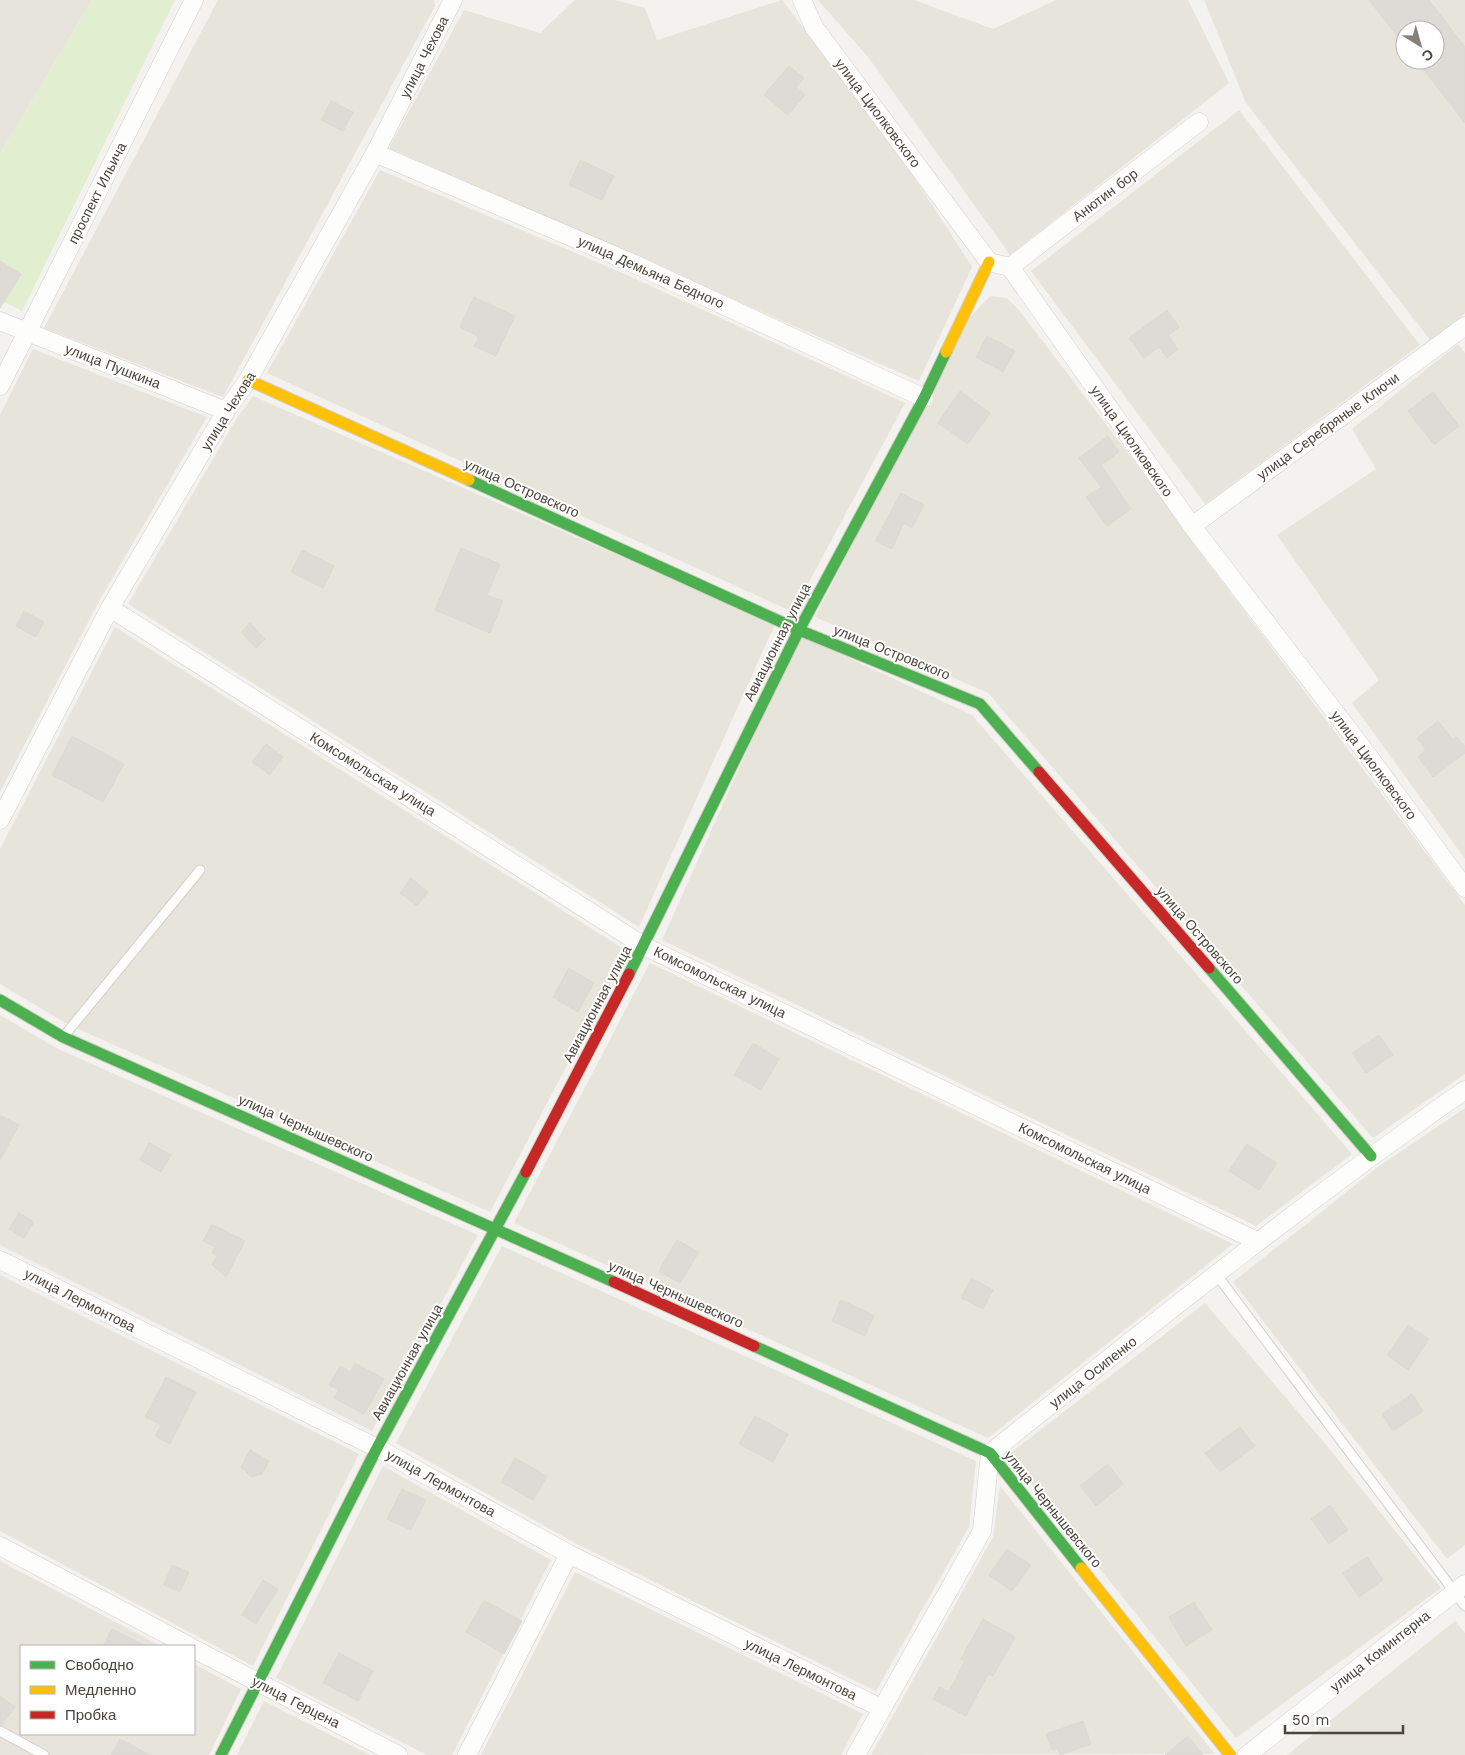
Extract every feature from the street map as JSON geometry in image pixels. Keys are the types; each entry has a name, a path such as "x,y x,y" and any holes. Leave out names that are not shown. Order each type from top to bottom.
{"street":[{"name":"проспект Ильича","path":"0,386 194,0"},
{"name":"улица Чехова","path":"0,820 110,608 226,410 248,380 375,154 453,0"},
{"name":"улица Циолковского","path":"802,0 814,27 989,262"},
{"name":"Анютин бор","path":"1010,267 1199,122"},
{"name":"улица Демьяна Бедного","path":"375,154 632,263 924,398"},
{"path":"989,262 1010,267"},
{"name":"Авиационная улица","path":"221,1755 378,1448 496,1229 644,946 799,630 924,398 989,262"},
{"name":"улица Циолковского","path":"1010,267 1192,526 1367,754 1465,888"},
{"name":"улица Пушкина","path":"0,321 226,410"},
{"name":"улица Серебряные Ключи","path":"1192,526 1464,328"},
{"name":"улица Островского","path":"248,380 799,630 980,704 1371,1156"},
{"name":"Комсомольская улица","path":"110,608 644,946 1257,1241"},
{"name":"улица Чернышевского","path":"0,1000 63,1037 496,1229 990,1454 1230,1755"},
{"name":"улица Осипенко","path":"990,1454 1257,1241 1371,1156 1465,1090"},
{"name":"улица Лермонтова","path":"0,1260 378,1448 569,1554 881,1708"},
{"path":"856,1755 982,1531 990,1454"},
{"path":"0,1546 187,1645"},
{"path":"467,1755 569,1554"},
{"name":"улица Коминтерна","path":"1247,1755 1461,1594"},
{"name":"улица Герцена","path":"195,1650 398,1755"}],"lane":[{"path":"63,1037 200,870"},
{"path":"1216,1274 1461,1594"},
{"path":"0,1731 44,1755"}],"shaded area":[{"path":"0,0 92,0 0,154"},
{"path":"218,0 434,0 435,6 223,397 44,328"},
{"path":"575,0 615,0 645,8 657,40 782,0 891,141 972,267 919,381 389,148 464,10 540,33"},
{"path":"818,0 914,0 993,29 1056,0 1188,0 1229,83 1010,255 868,57"},
{"path":"1204,0 1465,0 1465,313 1431,341 1246,103"},
{"path":"1239,110 1420,345 1205,504 1031,271"},
{"path":"380,170 627,275 905,403 793,612 267,373"},
{"path":"990,296 1007,298 1019,310 1159,494 1184,531 1465,905 1465,1074 1373,1138 988,693 815,617 969,318"},
{"path":"1458,344 1465,353 1465,859 1352,703 1379,680 1277,535 1376,469 1352,429"},
{"path":"33,349 207,417 99,601 0,792 0,415"},
{"path":"253,396 775,624 639,927 128,604 237,418"},
{"path":"115,627 627,951 490,1212 69,1025 0,984 0,849"},
{"path":"799,635 972,715 1352,1154 1256,1226 662,940"},
{"path":"650,963 1233,1244 988,1438 514,1223"},
{"path":"0,1015 58,1049 478,1235 372,1431 0,1245"},
{"path":"1465,1108 1465,1545 1447,1559 1233,1282 1378,1167"},
{"path":"502,1246 976,1461 969,1527 876,1691 575,1543 396,1443"},
{"path":"0,1275 359,1454 253,1666 0,1531"},
{"path":"1205,1303 1327,1446 1441,1588 1236,1738 1008,1455"},
{"path":"383,1466 551,1560 452,1755 427,1755 276,1678"},
{"path":"1000,1486 1215,1754 871,1755 993,1537"},
{"path":"0,1561 159,1645 20,1645 20,1735 195,1735 195,1665 241,1689 209,1755 0,1755"},
{"path":"575,1572 863,1714 841,1755 481,1755"},
{"path":"1455,1621 1465,1633 1465,1755 1287,1755"},
{"path":"264,1701 370,1755 237,1755"}],"green space":[{"path":"92,0 175,0 22,311 0,300 0,154"}],"building":[{"path":"1369,0 1429,0 1444,20 1395,20 1395,33"},
{"path":"1445,21 1465,47 1465,123 1424,70 1445,70"},
{"path":"789,66 804,78 796,87 805,95 788,115 764,95"},
{"path":"331,101 353,112 343,131 321,120"},
{"path":"580,160 614,176 602,200 569,185"},
{"path":"0,261 21,274 0,308"},
{"path":"474,297 515,316 496,356 474,346 479,337 460,327"},
{"path":"1167,310 1179,327 1168,335 1178,349 1167,358 1159,347 1144,358 1129,338"},
{"path":"987,336 1015,351 1003,372 976,357"},
{"path":"960,391 990,413 968,444 938,423"},
{"path":"1433,392 1459,426 1434,445 1408,411"},
{"path":"1108,436 1119,452 1101,465 1131,509 1107,526 1086,497 1101,487 1079,458"},
{"path":"901,493 924,505 912,528 904,523 892,549 875,541"},
{"path":"461,548 500,564 487,595 503,601 490,633 435,610"},
{"path":"302,550 334,566 323,588 291,572"},
{"path":"24,611 44,622 36,637 16,626"},
{"path":"250,623 265,639 256,648 241,632"},
{"path":"1438,721 1453,740 1457,737 1465,747 1465,753 1433,777 1418,757 1426,750 1417,738"},
{"path":"72,736 124,764 103,802 52,775"},
{"path":"266,744 283,757 270,775 252,762"},
{"path":"411,878 428,892 417,906 400,893"},
{"path":"569,968 594,983 578,1012 553,997"},
{"path":"1379,1035 1393,1055 1366,1073 1352,1053"},
{"path":"753,1043 779,1059 761,1090 734,1075"},
{"path":"0,1115 19,1125 0,1160"},
{"path":"149,1143 171,1155 161,1172 140,1160"},
{"path":"1247,1144 1277,1163 1259,1190 1229,1171"},
{"path":"19,1213 34,1222 24,1238 9,1229"},
{"path":"212,1224 245,1241 226,1277 212,1265 217,1256 212,1253 215,1247 203,1241"},
{"path":"677,1240 699,1252 680,1283 659,1271"},
{"path":"971,1278 993,1290 983,1309 961,1298"},
{"path":"841,1300 874,1315 865,1336 832,1321"},
{"path":"1408,1325 1429,1339 1408,1370 1387,1355"},
{"path":"355,1363 384,1379 364,1414 334,1398 338,1390 329,1385 340,1366 350,1372"},
{"path":"166,1377 196,1392 170,1444 155,1436 161,1425 145,1417"},
{"path":"1412,1394 1423,1411 1393,1431 1382,1414"},
{"path":"755,1416 788,1434 773,1462 739,1444"},
{"path":"1240,1427 1255,1446 1220,1472 1205,1453"},
{"path":"250,1450 269,1461 262,1474 251,1477 241,1467"},
{"path":"515,1458 547,1476 533,1500 501,1482"},
{"path":"1108,1464 1123,1484 1096,1506 1080,1486"},
{"path":"402,1489 426,1500 411,1530 387,1519"},
{"path":"1330,1505 1348,1530 1329,1544 1311,1519"},
{"path":"1007,1549 1031,1565 1012,1591 989,1575"},
{"path":"1367,1557 1383,1580 1359,1597 1343,1573"},
{"path":"172,1565 189,1572 180,1592 164,1585"},
{"path":"263,1580 278,1589 256,1624 242,1615"},
{"path":"484,1600 522,1621 504,1654 466,1632"},
{"path":"1194,1602 1212,1630 1186,1646 1169,1617"},
{"path":"983,1619 1015,1637 993,1676 988,1674 966,1716 933,1699 939,1687 949,1692 965,1661 961,1659"},
{"path":"112,1629 144,1645 104,1645"},
{"path":"339,1653 373,1671 358,1701 323,1683"},
{"path":"0,1696 15,1707 2,1725 0,1725"},
{"path":"1083,1721 1091,1744 1060,1755 1058,1748 1052,1750 1046,1734"},
{"path":"1188,1736 1203,1755 1165,1755"},
{"path":"120,1739 150,1755 111,1755"}],"traffic: fast":[{"path":"629,974 799,630 924,398 946,352"},
{"path":"469,480 799,630 980,704 1039,772"},
{"path":"1209,968 1371,1156"},
{"path":"0,1000 63,1037 614,1282"},
{"path":"221,1755 377,1448 526,1172"},
{"path":"754,1346 990,1453 1081,1568"}],"traffic: slow":[{"path":"946,352 989,262"},
{"path":"248,380 469,480"},
{"path":"1081,1568 1230,1755"}],"traffic: jam":[{"path":"1039,772 1209,968"},
{"path":"526,1172 629,974"},
{"path":"614,1282 754,1346"}]}
